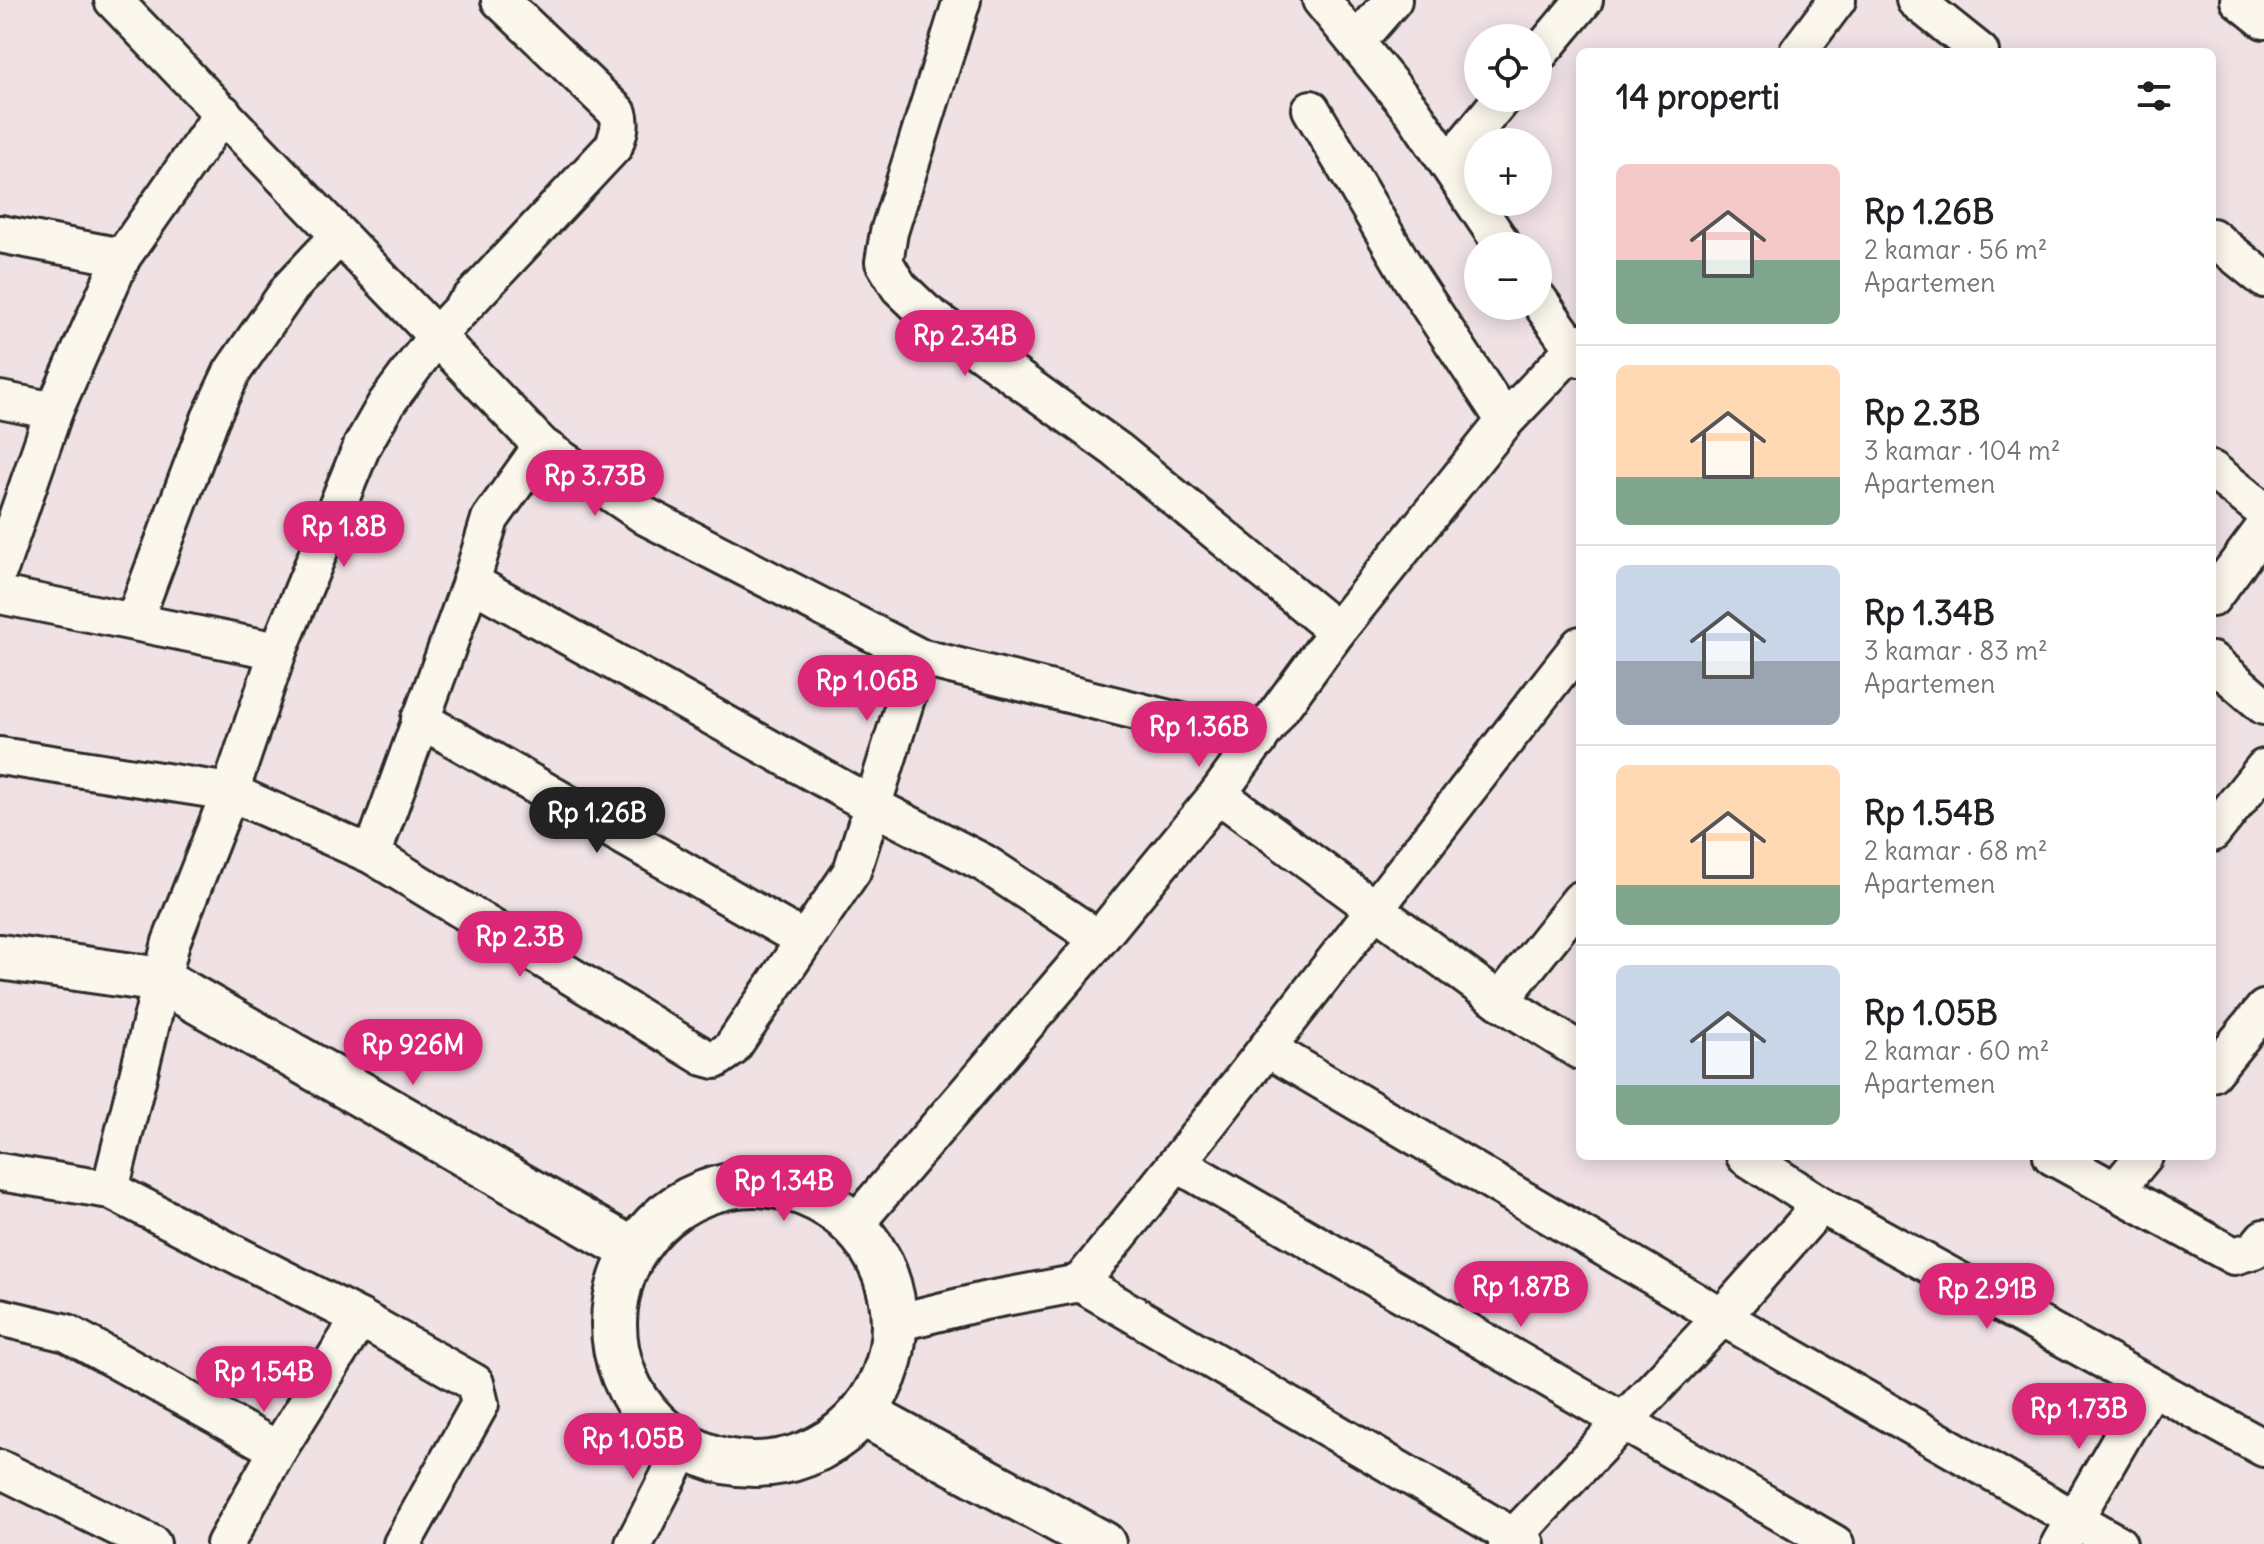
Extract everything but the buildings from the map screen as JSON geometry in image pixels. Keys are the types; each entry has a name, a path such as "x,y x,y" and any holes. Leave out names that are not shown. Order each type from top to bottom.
{"street":[{"path":"110,1190 171,942 230,792 278,651 362,446 386,404 437,335 614,146 621,123 618,113 500,0"},
{"path":"962,0 889,232 884,262 899,287 925,312 1117,450 1337,631"},
{"path":"1321,0 1358,40 1449,163 1494,232"},
{"path":"1358,40 1393,0"},
{"path":"1552,38 1584,0"},
{"path":"1801,48 1837,0"},
{"path":"1915,0 1975,48"},
{"path":"2239,0 2264,20"},
{"path":"122,3 339,236 542,446 647,517 919,657 1258,741"},
{"path":"1311,109 1411,278 1505,421"},
{"path":"1449,163 1491,112"},
{"path":"0,567 54,411 122,257 223,113"},
{"path":"0,234 122,257"},
{"path":"134,621 210,419 232,372 291,287 339,236"},
{"path":"2216,240 2264,279"},
{"path":"1552,318 1576,350"},
{"path":"854,1225 1099,939 1218,794 1337,631 1505,421 1576,352"},
{"path":"0,400 54,411"},
{"path":"372,855 471,582 490,519 542,446"},
{"path":"2216,473 2264,511"},
{"path":"2216,593 2264,528"},
{"path":"471,582 873,806 984,863 1099,939"},
{"path":"0,595 278,651"},
{"path":"895,1323 984,1301 1080,1283 1178,1164 1576,650"},
{"path":"0,756 230,792 372,855 704,1057 715,1060 731,1049 852,871 919,657"},
{"path":"2216,664 2264,706"},
{"path":"420,719 804,940"},
{"path":"2216,828 2264,768"},
{"path":"1218,794 1500,1001 1576,1048"},
{"path":"1500,1001 1576,905"},
{"path":"0,957 161,980 634,1251"},
{"path":"2216,1068 2264,1009"},
{"path":"1268,1049 1722,1317 2067,1532 2118,1544"},
{"path":"1751,1160 1821,1205 2264,1448"},
{"path":"2060,1160 2234,1256 2254,1250 2264,1238"},
{"path":"2116,1190 2141,1160"},
{"path":"1178,1164 1835,1544"},
{"path":"0,1172 110,1190 360,1318 475,1383 481,1397 402,1544"},
{"path":"738,1184 780,1186 820,1200 854,1225 877,1254 890,1287 895,1323 891,1355 880,1386 862,1413 839,1435 810,1452 779,1461 747,1463 715,1458 685,1445 659,1427 638,1402 623,1374 615,1343 614,1311 620,1280 634,1251 661,1219 697,1196 738,1184"},
{"path":"1080,1283 1516,1542 1620,1422 1722,1317 1821,1205"},
{"path":"0,1317 67,1333 278,1450"},
{"path":"225,1544 278,1450 360,1318"},
{"path":"2067,1532 2151,1387"},
{"path":"862,1413 1103,1544"},
{"path":"634,1544 685,1445"},
{"path":"0,1469 152,1544"}]}
